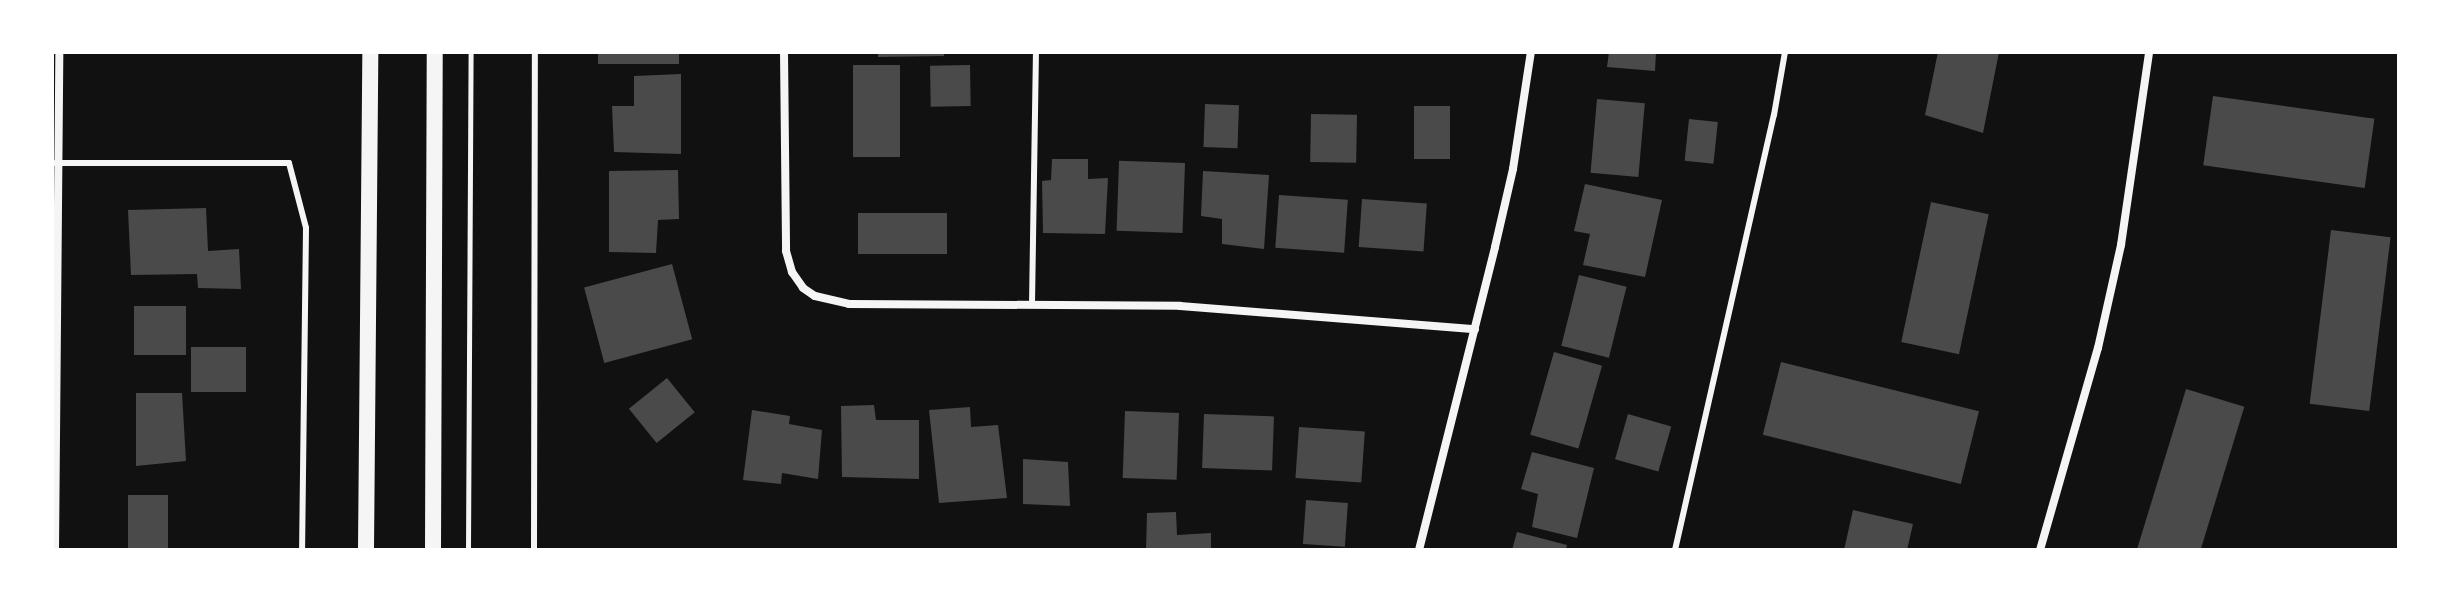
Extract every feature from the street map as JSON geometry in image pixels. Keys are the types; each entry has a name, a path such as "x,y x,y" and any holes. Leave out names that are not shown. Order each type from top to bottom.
{"main road":[{"path":"366,550 370,52"},
{"path":"433,550 435,52"}],"street":[{"path":"55,550 55,163 59,52"},
{"path":"784,52 784,234 792,272 803,288 815,296 849,304 1180,306 1475,329"},
{"path":"1419,550 1513,169 1531,52"},
{"path":"2040,550 2098,348 2118,259 2139,144 2149,52"}],"lane":[{"path":"534,550 535,52"},
{"path":"1032,304 1036,52"},
{"path":"1675,550 1774,115 1785,52"},
{"path":"55,163 289,163 306,228 302,550"}],"path":[{"path":"468,550 471,52"}],"building":[{"path":"598,52 679,52 679,64 598,64"},
{"path":"878,52 944,52 944,56 878,57"},
{"path":"1609,52 1656,52 1655,71 1607,67"},
{"path":"1938,52 1999,52 1983,133 1925,115"},
{"path":"853,65 900,65 900,157 853,157"},
{"path":"970,65 971,106 931,107 930,66"},
{"path":"681,74 681,154 614,152 612,106 634,106 634,76"},
{"path":"2213,96 2374,119 2365,188 2203,165"},
{"path":"1597,99 1645,103 1638,177 1591,173"},
{"path":"1205,104 1239,105 1237,148 1203,147"},
{"path":"1414,106 1450,106 1450,159 1414,159"},
{"path":"1311,114 1357,115 1356,163 1310,162"},
{"path":"1689,119 1718,122 1713,164 1685,161"},
{"path":"1052,159 1088,159 1088,179 1108,178 1105,234 1043,233 1042,181 1051,180"},
{"path":"1119,161 1185,163 1183,233 1117,231"},
{"path":"678,170 679,219 658,220 656,253 609,252 609,171"},
{"path":"1203,171 1269,175 1264,249 1222,244 1222,219 1201,216"},
{"path":"1585,184 1662,200 1645,277 1583,265 1590,234 1574,231"},
{"path":"1279,195 1348,200 1344,253 1275,248"},
{"path":"1362,199 1427,204 1423,251 1359,247"},
{"path":"1931,202 1989,214 1959,354 1901,342"},
{"path":"206,208 208,251 239,249 241,289 198,288 197,274 131,275 128,210"},
{"path":"858,213 947,213 947,254 858,254"},
{"path":"2331,230 2391,237 2369,411 2310,404"},
{"path":"672,264 692,339 604,363 584,288"},
{"path":"1579,275 1627,287 1609,358 1561,346"},
{"path":"134,306 186,306 186,355 134,355"},
{"path":"191,347 246,347 246,392 191,392"},
{"path":"1554,352 1602,366 1578,448 1530,435"},
{"path":"1781,362 1979,411 1961,484 1763,435"},
{"path":"667,378 695,412 657,443 629,409"},
{"path":"2186,389 2244,407 2201,550 2137,549"},
{"path":"136,393 182,393 186,461 136,466"},
{"path":"874,405 876,420 919,420 919,479 842,477 841,406"},
{"path":"970,407 971,427 998,425 1007,498 939,503 929,410"},
{"path":"752,410 790,416 789,424 822,430 818,479 782,473 781,484 743,480"},
{"path":"1125,411 1179,413 1177,480 1123,478"},
{"path":"1204,414 1274,416 1272,470 1202,468"},
{"path":"1628,414 1671,426 1658,472 1615,459"},
{"path":"1299,427 1365,432 1361,482 1295,478"},
{"path":"1532,452 1594,468 1577,538 1532,527 1538,494 1521,489"},
{"path":"1023,459 1068,462 1070,506 1023,504"},
{"path":"128,495 168,495 168,550 128,550"},
{"path":"1306,500 1348,503 1345,547 1303,544"},
{"path":"1853,510 1913,524 1907,550 1844,550"},
{"path":"1176,512 1177,535 1211,533 1211,550 1146,550 1147,513"},
{"path":"1517,532 1567,545 1566,550 1512,550"}]}
